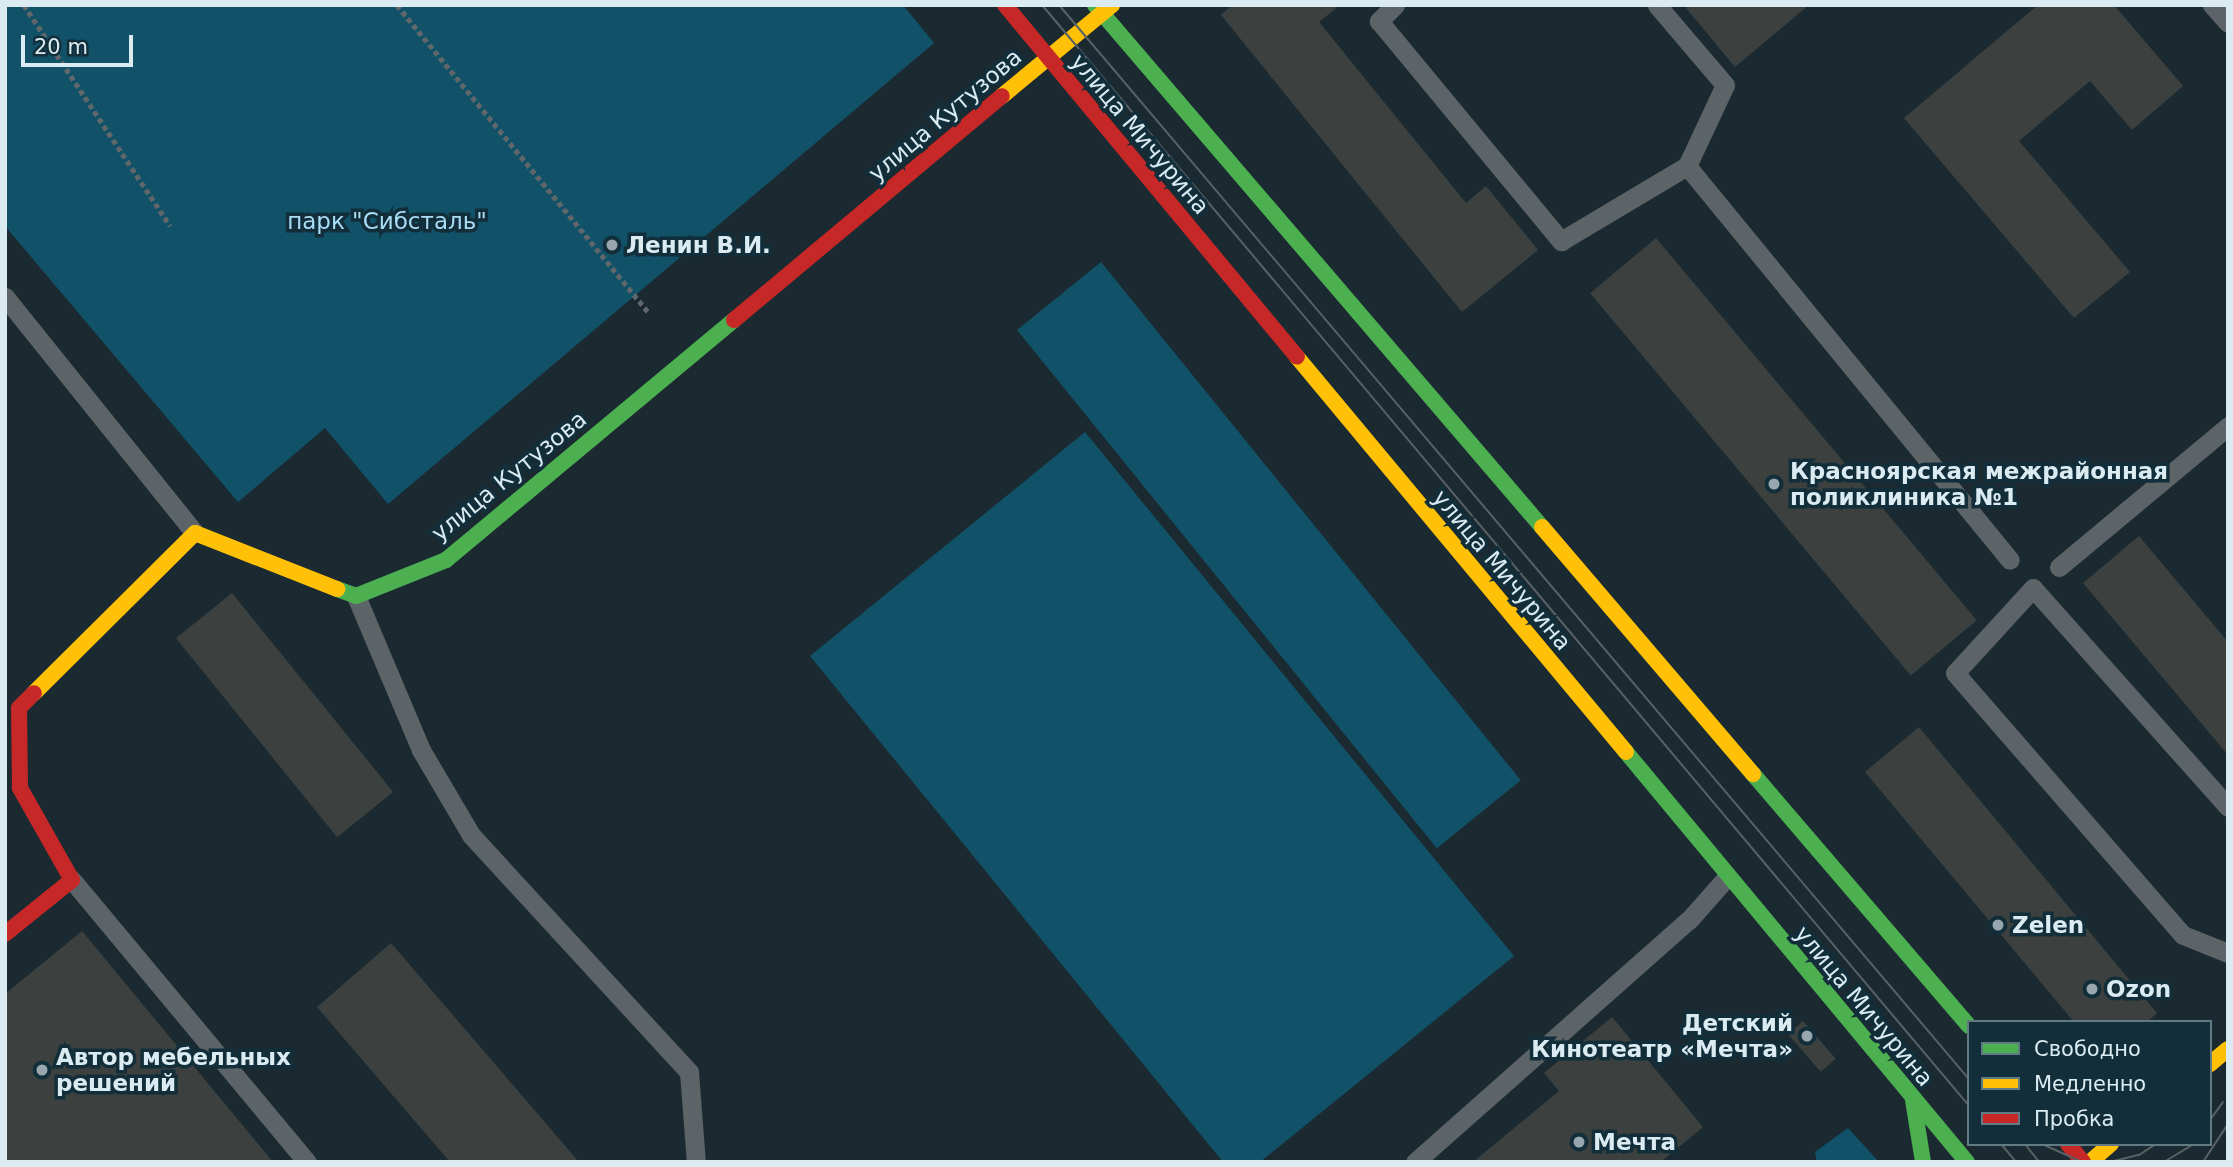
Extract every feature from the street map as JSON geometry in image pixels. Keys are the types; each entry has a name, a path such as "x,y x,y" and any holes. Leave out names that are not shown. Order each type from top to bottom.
{"main road":[{"name":"улица Мичурина","path":"1005,5 1727,877 1967,1162"},
{"name":"улица Кутузова","path":"355,596 446,560 1048,58 1103,8"},
{"path":"1103,8 1967,1024"},
{"path":"5,934 72,880 20,788 12,702 195,533 355,596"},
{"path":"2212,1062 2228,1049"},
{"path":"1912,1098 1923,1162"},
{"path":"2070,1146 2083,1162"},
{"path":"2090,1162 2109,1146"}],"lane":[{"path":"1395,5 1380,21 1561,242 1687,166 1725,85 1657,5"},
{"path":"2212,5 2228,23"},
{"path":"1687,166 2010,560"},
{"path":"5,297 195,533"},
{"path":"2059,567 2228,426"},
{"path":"2228,807 2033,588 1955,673 2183,934 2228,953"},
{"path":"355,596 421,750 471,835 689,1072 696,1162"},
{"path":"1415,1162 1689,920 1727,877"},
{"path":"72,880 307,1162"}],"path":[{"path":"24,5 170,226"},
{"path":"397,5 648,312"}],"green space":[{"name":"парк \"Сибсталь\"","path":"5,5 903,5 934,43 388,504 325,428 238,502 5,226"},
{"path":"1101,262 1521,780 1437,848 1017,330"},
{"path":"1085,432 1514,956 1260,1162 1223,1162 810,656"},
{"path":"1848,1128 1879,1162 1817,1162 1815,1152"}],"building":[{"path":"1232,5 1340,5 1319,22 1466,203 1486,186 1538,250 1462,312 1221,15"},
{"path":"1689,5 1809,5 1735,67 1686,8"},
{"path":"2038,5 2114,5 2183,86 2132,130 2090,81 2019,141 2130,272 2074,318 1904,118"},
{"path":"1656,238 1977,620 1911,676 1590,293"},
{"path":"2139,536 2228,642 2228,755 2083,583"},
{"path":"232,593 393,792 337,837 176,638"},
{"path":"1919,727 2157,1013 2149,1020 2072,1020 1865,772"},
{"path":"82,931 273,1162 5,1162 5,994"},
{"path":"391,943 579,1162 450,1162 317,1007"},
{"path":"1612,1017 1703,1127 1661,1162 1473,1162 1559,1091 1544,1073"},
{"path":"1803,1021 1836,1059 1821,1072 1788,1034"}],"tram line":[{"path":"1042,5 1967,1104"},
{"path":"1059,5 1967,1077"},
{"path":"2212,1117 2223,1102"},
{"path":"2203,1162 2228,1124"},
{"path":"2003,1146 2016,1162"},
{"path":"2027,1146 2039,1162"},
{"path":"2046,1146 2082,1162"},
{"path":"2110,1162 2139,1155 2153,1146"},
{"path":"2164,1162 2191,1146"}],"traffic: fast":[{"path":"1095,5 1542,527"},
{"path":"337,589 356,596 446,560 734,320"},
{"path":"1626,752 1967,1162"},
{"path":"1753,774 1967,1024"},
{"path":"1913,1100 1923,1162"}],"traffic: slow":[{"path":"1002,96 1112,5"},
{"path":"1297,357 1626,752"},
{"path":"1542,527 1753,774"},
{"path":"34,693 195,533 337,589"},
{"path":"2212,1062 2228,1049"},
{"path":"2090,1162 2109,1146"}],"traffic: jam":[{"path":"1005,5 1297,357"},
{"path":"734,320 1002,96"},
{"path":"5,934 72,880 20,788 19,708 34,693"},
{"path":"2070,1146 2083,1162"}],"place":[{"name":"Ленин В.И.","path":"612,245"},
{"name":"Красноярская межрайонная поликлиника №1","path":"1774,484"},
{"name":"Zelen","path":"1998,925"},
{"name":"Ozon","path":"2092,989"},
{"name":"Детский Кинотеатр «Мечта»","path":"1807,1036"},
{"name":"Автор мебельных решений","path":"42,1070"},
{"name":"Мечта","path":"1579,1142"}]}
